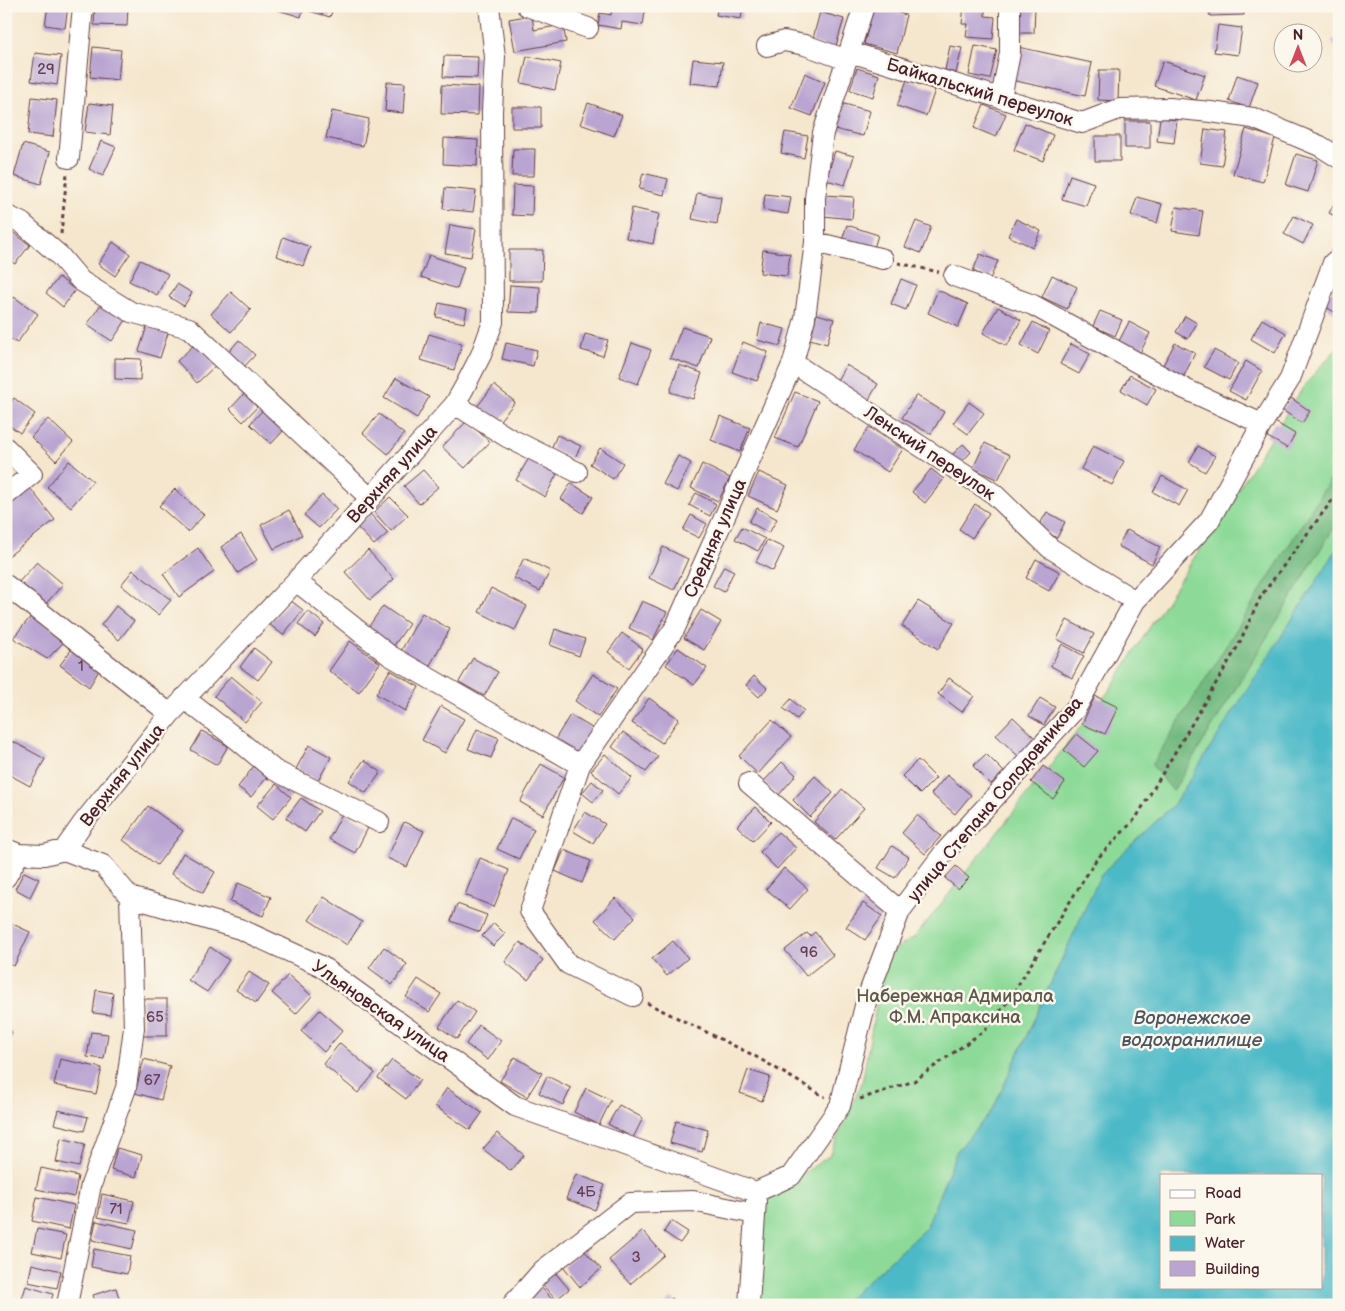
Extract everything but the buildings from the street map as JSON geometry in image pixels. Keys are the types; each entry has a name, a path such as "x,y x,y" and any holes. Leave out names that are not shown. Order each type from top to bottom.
{"street":[{"path":"69,158 83,6"},
{"name":"Верхняя улица","path":"64,850 82,824 184,698 296,581 455,404 481,355 493,322 492,111 495,57 489,6"},
{"path":"527,6 588,28"},
{"name":"Средняя улица","path":"632,996 568,964 530,911 580,765 675,628 793,363 805,318 814,242 815,198 823,133 864,6"},
{"path":"1001,98 1010,53 1010,6"},
{"name":"Байкальский переулок","path":"767,46 784,41 805,45 1001,98 1082,123 1119,109 1169,108 1253,118 1320,146 1339,158"},
{"path":"6,215 22,223 59,255 81,281 131,312 188,328 370,498"},
{"path":"814,242 883,259"},
{"name":"улица Степана Солодовникова","path":"756,1192 791,1176 840,1106 867,998 900,911 944,854 1076,708 1135,602 1209,521 1262,424 1290,379 1332,263 1339,258"},
{"path":"954,276 1033,305 1184,389 1262,424"},
{"name":"Ленский переулок","path":"793,363 994,494 1050,548 1135,602"},
{"path":"455,404 507,438 577,472"},
{"path":"6,448 32,474 6,495"},
{"path":"296,581 388,655 580,765"},
{"path":"6,585 170,714"},
{"path":"184,698 274,770 379,822"},
{"path":"749,783 900,911"},
{"path":"6,877 13,852 44,854 64,850 103,865 130,897 134,1028 126,1088 91,1185 67,1305"},
{"name":"Ульяновская улица","path":"130,897 240,929 321,966 515,1106 756,1192"},
{"path":"749,1305 756,1192"},
{"path":"512,1305 542,1271 630,1203 693,1201 755,1214"}],"path":[{"path":"59,255 69,158"},
{"path":"883,259 954,276"},
{"path":"632,996 753,1055 840,1106 914,1082 986,1030 1008,1001 1096,860 1136,818 1238,646 1261,596 1339,491"}],"green space":[{"name":"Набережная Адмирала Ф.М. Апраксина","path":"1339,346 1339,546 1175,803 1101,874 993,1109 957,1151 926,1228 841,1305 753,1305 760,1203 829,1156 862,1083 885,956 915,937 1109,691 1304,386"},
{"path":"1339,465 1339,519 1173,791 1152,765"}],"water":[{"name":"Воронежское водохранилище","path":"1339,546 1339,1305 841,1305 926,1228 957,1151 993,1109 1101,874 1175,803"}]}
